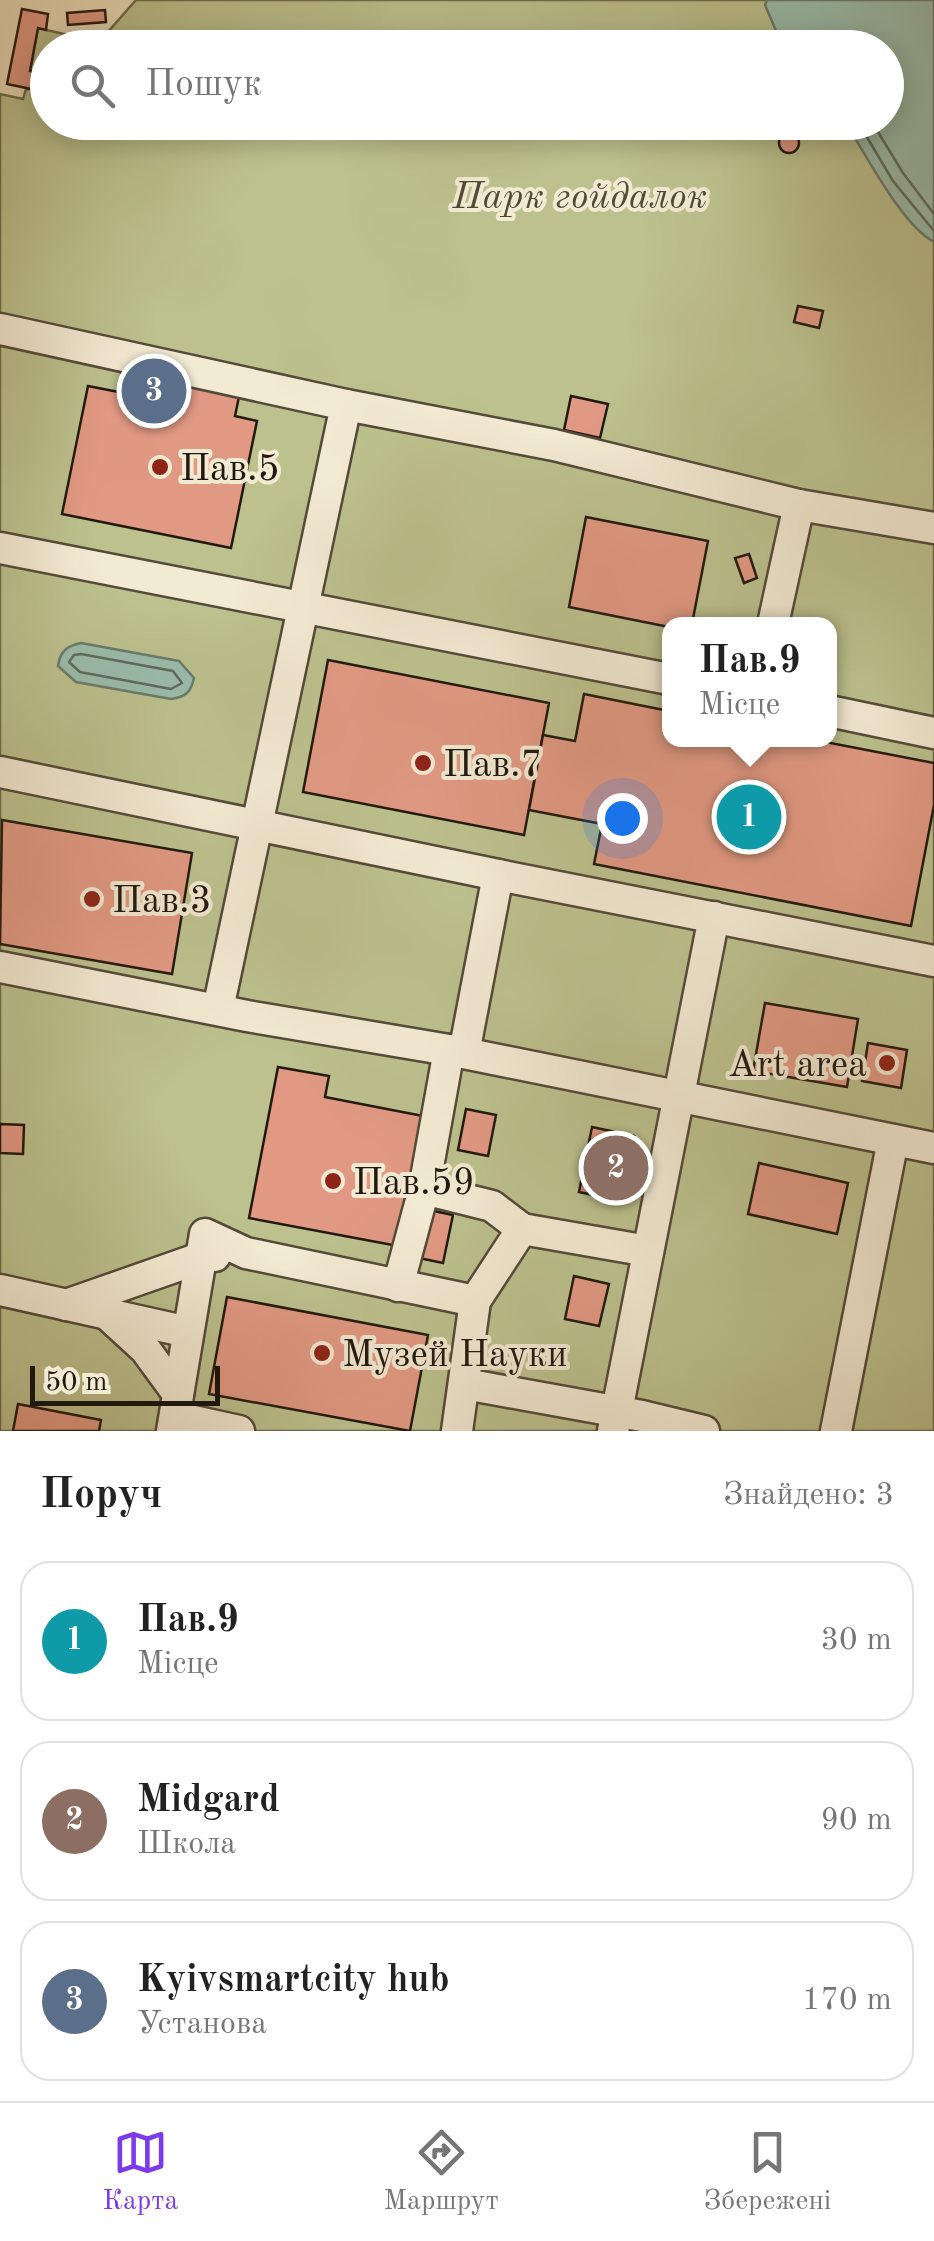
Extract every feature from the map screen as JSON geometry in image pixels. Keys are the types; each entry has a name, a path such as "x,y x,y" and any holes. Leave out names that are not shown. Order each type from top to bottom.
{"lane":[{"path":"0,328 346,406 554,446 799,505 934,528"},
{"path":"218,1009 346,406"},
{"path":"775,617 799,505"},
{"path":"1,552 304,606 662,678"},
{"path":"837,712 934,734"},
{"path":"0,772 934,961"},
{"path":"398,1286 498,875"},
{"path":"615,1421 714,917"},
{"path":"0,966 934,1148"},
{"path":"838,1431 893,1140"},
{"path":"424,1189 492,1206 522,1229 648,1251"},
{"path":"457,1431 475,1301 522,1229"},
{"path":"175,1414 206,1234 246,1253 475,1301"},
{"path":"66,1304 200,1258"},
{"path":"0,1290 188,1332"},
{"path":"107,1314 145,1349 175,1414"},
{"path":"465,1384 615,1421 704,1431"},
{"path":"175,1414 239,1431"}],"green space":[{"name":"Парк гойдалок","path":"136,0 934,0 934,1431 0,1431 0,94 23,99 26,89 30,89 30,140 904,140 904,30 110,30"}],"water":[{"path":"767,0 934,0 934,242 897,205 856,140 904,140 904,30 776,30 765,5"},
{"path":"81,643 179,661 194,678 191,687 184,695 171,699 76,682 58,666 65,650"}],"building":[{"path":"22,9 48,14 46,30 30,30 30,89 7,84"},
{"path":"105,10 106,22 68,25 67,13"},
{"path":"780,140 798,140 793,152 780,147"},
{"path":"798,306 823,311 819,328 794,322"},
{"name":"Пав.5","path":"144,373 240,392 235,416 257,421 231,548 62,514 88,386 139,396"},
{"path":"571,396 608,404 600,438 564,430"},
{"path":"586,517 708,541 693,617 662,617 662,626 569,607"},
{"path":"749,554 757,578 744,583 735,558"},
{"name":"Пав.7","path":"328,660 549,703 524,835 303,792"},
{"path":"584,694 662,710 662,747 837,744 934,763 934,805 911,926 594,864 602,824 529,810 543,735 575,741"},
{"name":"Пав.3","path":"2,820 192,853 172,974 0,944"},
{"path":"765,1003 858,1019 847,1087 753,1071"},
{"path":"868,1043 907,1050 901,1088 862,1081"},
{"name":"Пав.59","path":"278,1067 329,1076 325,1097 423,1116 398,1246 249,1218"},
{"path":"466,1109 496,1115 488,1156 458,1150"},
{"path":"0,1124 24,1125 23,1154 0,1153"},
{"path":"592,1127 634,1136 621,1201 579,1192"},
{"path":"759,1163 848,1183 837,1234 748,1214"},
{"path":"429,1210 453,1215 443,1263 419,1258"},
{"path":"574,1276 609,1284 599,1326 565,1319"},
{"path":"227,1297 428,1335 410,1431 209,1394"},
{"path":"18,1404 101,1420 99,1431 13,1431"}],"place":[{"name":"Kyivsmartcity hub","path":"154,391"},
{"name":"Пав.5","path":"160,467"},
{"name":"Пав.7","path":"423,763"},
{"name":"Пав.9","path":"749,817"},
{"name":"Пав.3","path":"92,899"},
{"name":"Art area","path":"887,1063"},
{"name":"Midgard","path":"616,1168"},
{"name":"Пав.59","path":"333,1181"},
{"name":"Музей Науки","path":"322,1353"}]}
